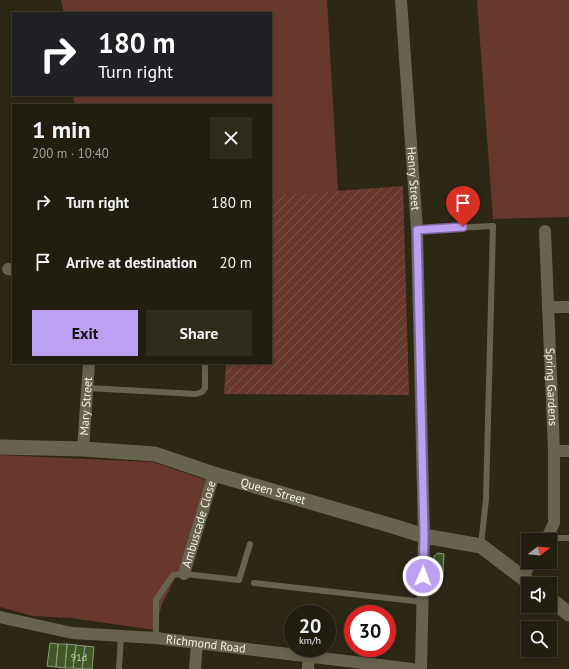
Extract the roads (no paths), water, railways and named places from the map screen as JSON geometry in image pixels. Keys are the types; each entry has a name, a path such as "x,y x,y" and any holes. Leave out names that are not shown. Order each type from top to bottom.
{"street":[{"name":"Henry Street","path":"401,0 417,230 424,536 421,669"},
{"name":"Spring Gardens","path":"546,231 554,452 554,523 550,533"},
{"path":"548,307 569,307"},
{"name":"Mary Street","path":"83,449 89,364"},
{"name":"Queen Street","path":"0,447 83,449 155,454 214,474 424,536 481,546 523,577"},
{"path":"554,452 569,451"},
{"name":"Ambuscade Close","path":"184,574 214,474"},
{"path":"557,605 569,614"},
{"name":"Richmond Road","path":"0,617 72,633 156,638 284,653"},
{"path":"195,669 197,643"},
{"path":"308,669 310,657"},
{"name":"Richmond Road","path":"318,657 412,669"}],"lane":[{"path":"417,230 493,226 486,499 481,546"},
{"path":"88,388 196,394 202,392 205,388 205,364"},
{"path":"557,539 569,538"},
{"path":"156,638 156,600 173,575 184,574 239,580 250,544"},
{"path":"254,583 423,602"},
{"path":"119,669 121,636"}]}
